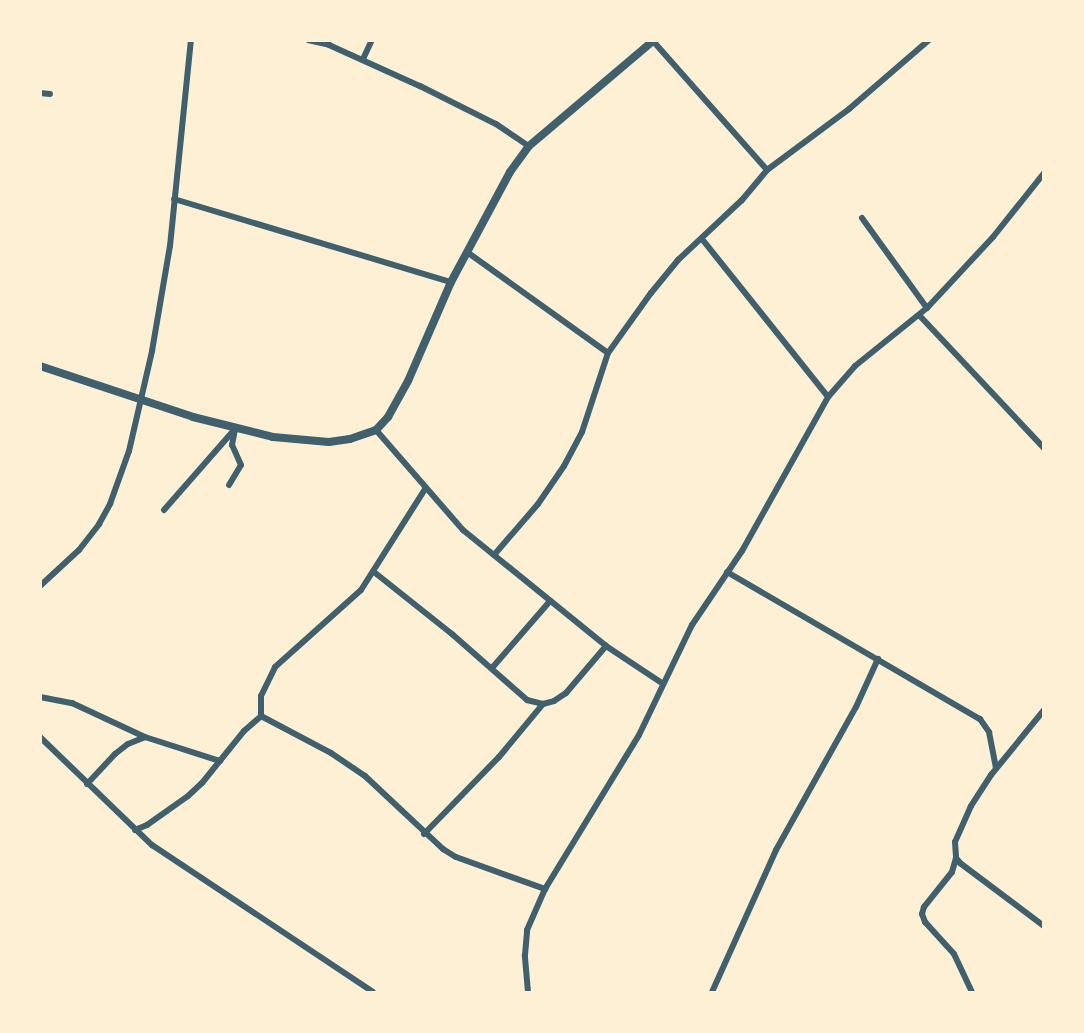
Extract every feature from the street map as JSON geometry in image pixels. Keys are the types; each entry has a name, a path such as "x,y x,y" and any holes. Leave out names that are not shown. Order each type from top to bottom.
{"street":[{"path":"40,586 79,550 110,504 129,451 168,258 191,40"},
{"path":"308,40 329,45 363,59 477,114 529,146"},
{"path":"363,59 372,40"},
{"path":"494,555 538,504 564,466 582,432 608,353 678,260 702,239 767,170 849,110 929,40"},
{"path":"40,366 235,429 273,437 329,442 350,439 376,430 388,417 408,381 451,282 510,172 529,146 654,41 767,170"},
{"path":"40,93 50,94"},
{"path":"529,992 526,936 545,889 639,735 662,683 692,625 752,533 828,397 855,366 927,308 993,237 1044,173"},
{"path":"174,199 451,282"},
{"path":"862,218 927,308"},
{"path":"702,239 828,397"},
{"path":"467,252 608,353"},
{"path":"920,315 1044,448"},
{"path":"229,486 241,465 232,445 235,429"},
{"path":"164,510 235,429"},
{"path":"376,430 463,530 606,646 662,683"},
{"path":"135,830 147,825 188,796 261,716 261,696 275,667 361,590 425,489"},
{"path":"374,572 492,668 527,700 543,704"},
{"path":"727,572 980,719 989,732 996,768"},
{"path":"492,668 550,600"},
{"path":"424,834 499,757 543,704 566,693 606,646"},
{"path":"712,993 776,850 856,707 878,658"},
{"path":"40,697 72,703 145,737 220,761"},
{"path":"972,993 954,954 925,922 922,914 924,907 952,872 956,858 955,842 961,827 996,768 1044,710"},
{"path":"261,716 331,753 365,777 424,834 456,857 545,889"},
{"path":"40,737 135,830 171,860 373,993"},
{"path":"87,784 115,754 128,744 145,737"},
{"path":"956,858 973,875 1042,921"}]}
